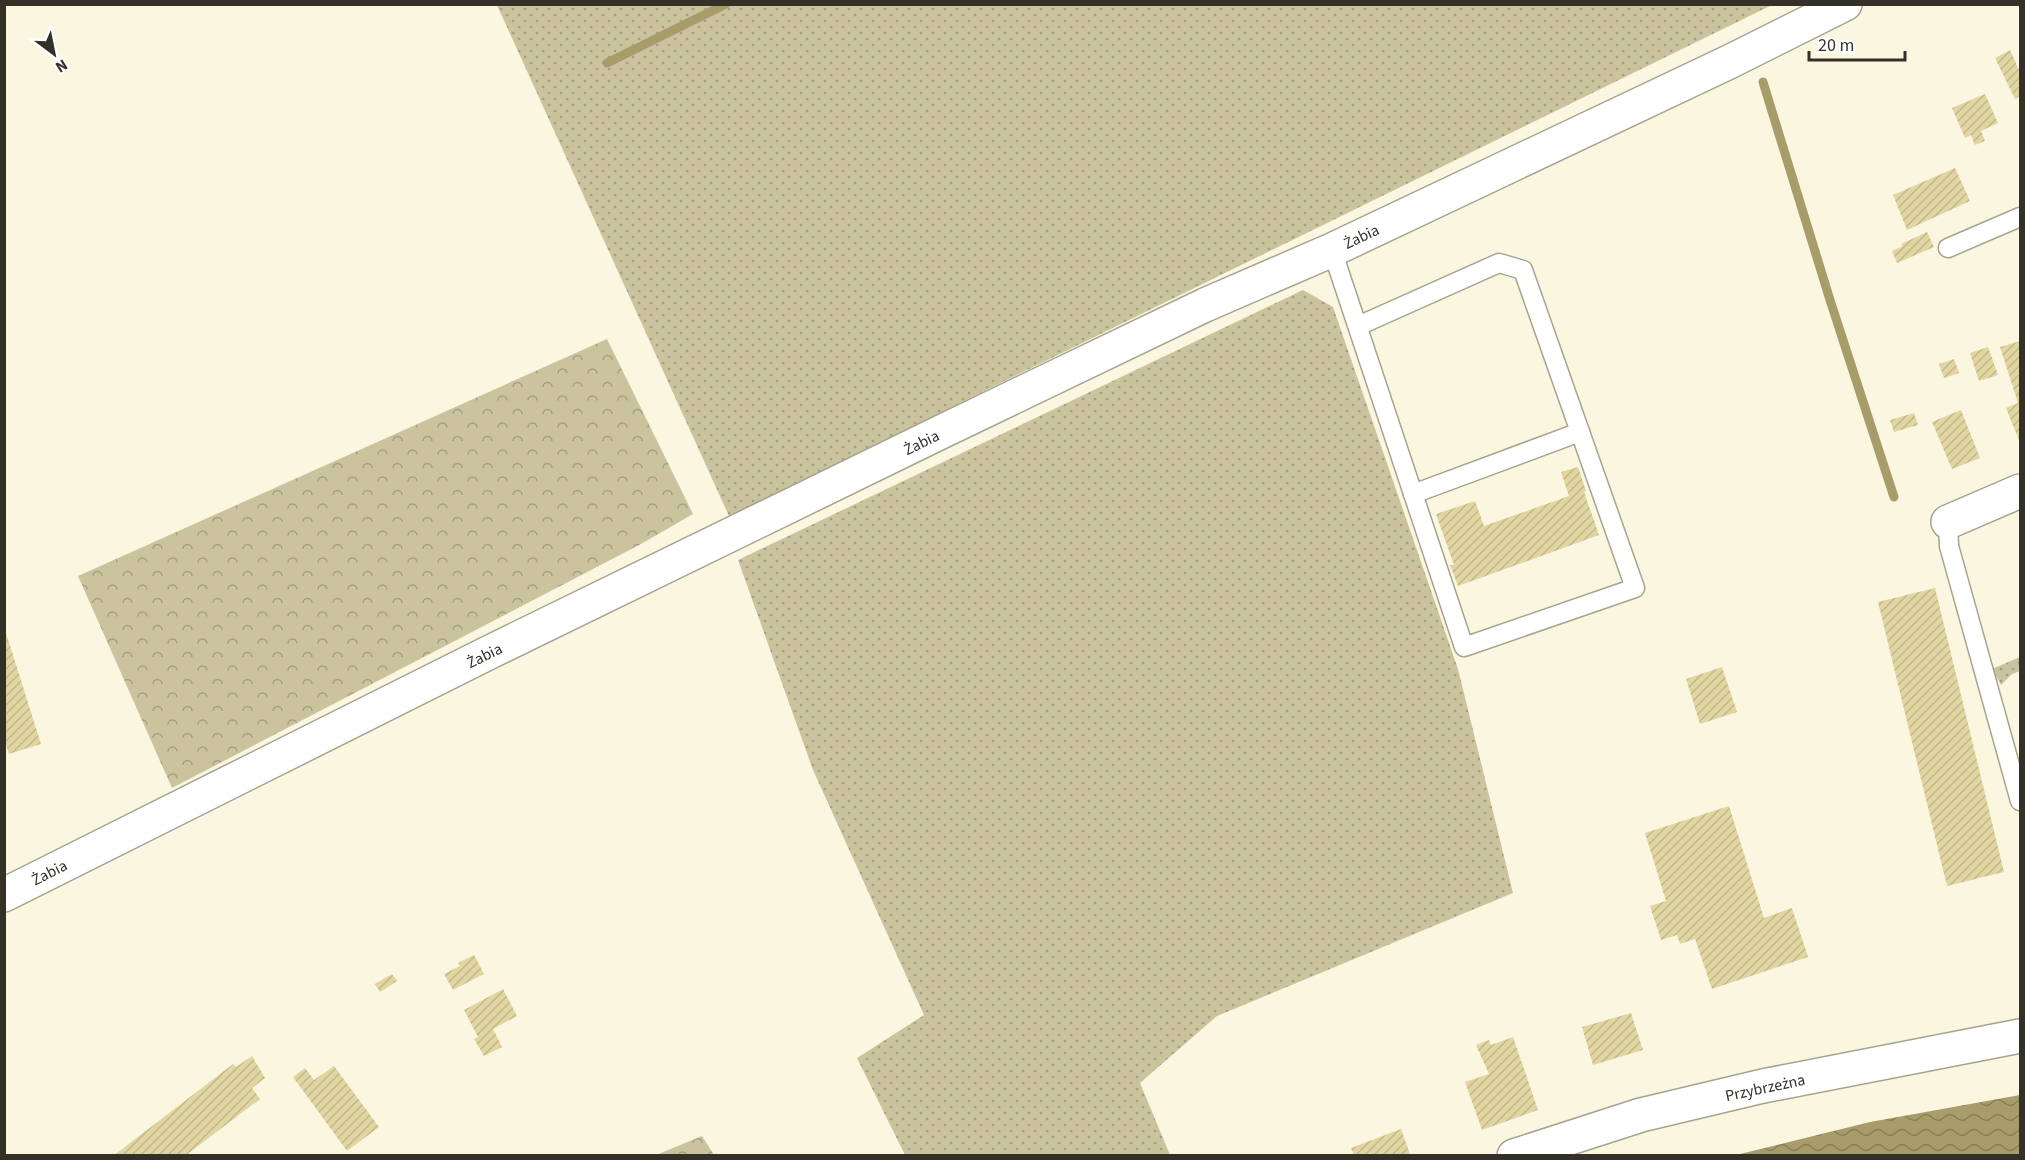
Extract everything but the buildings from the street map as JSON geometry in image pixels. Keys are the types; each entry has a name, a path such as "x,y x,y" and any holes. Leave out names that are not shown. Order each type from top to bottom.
{"street":[{"name":"Żabia","path":"4,895 479,657 943,431 1205,305 1332,250 1729,62 1845,4"},
{"path":"1948,522 2020,491"},
{"name":"Przybrzeżna","path":"1514,1155 1641,1115 1763,1086 2020,1036"}],"lane":[{"path":"1948,248 2020,217"},
{"path":"1332,250 1464,647 1635,588 1523,270 1498,263 1358,326"},
{"path":"1413,494 1580,432"},
{"path":"1948,522 1949,546 2020,801"}],"green space":[{"path":"497,5 1772,5 729,516"},
{"path":"1303,290 1333,307 1458,669 1513,893 1217,1016 1140,1083 1170,1155 905,1155 857,1058 924,1015 813,770 738,560"},
{"path":"607,339 693,514 641,544 172,788 78,576"},
{"path":"2020,657 2020,671 2012,674 2001,685 1992,669"},
{"path":"702,1136 714,1155 656,1155"}],"water":[{"path":"2020,1095 2020,1155 1736,1155 1870,1122"}],"waterway":[{"path":"607,63 726,4"},
{"path":"1763,82 1894,497"}]}
